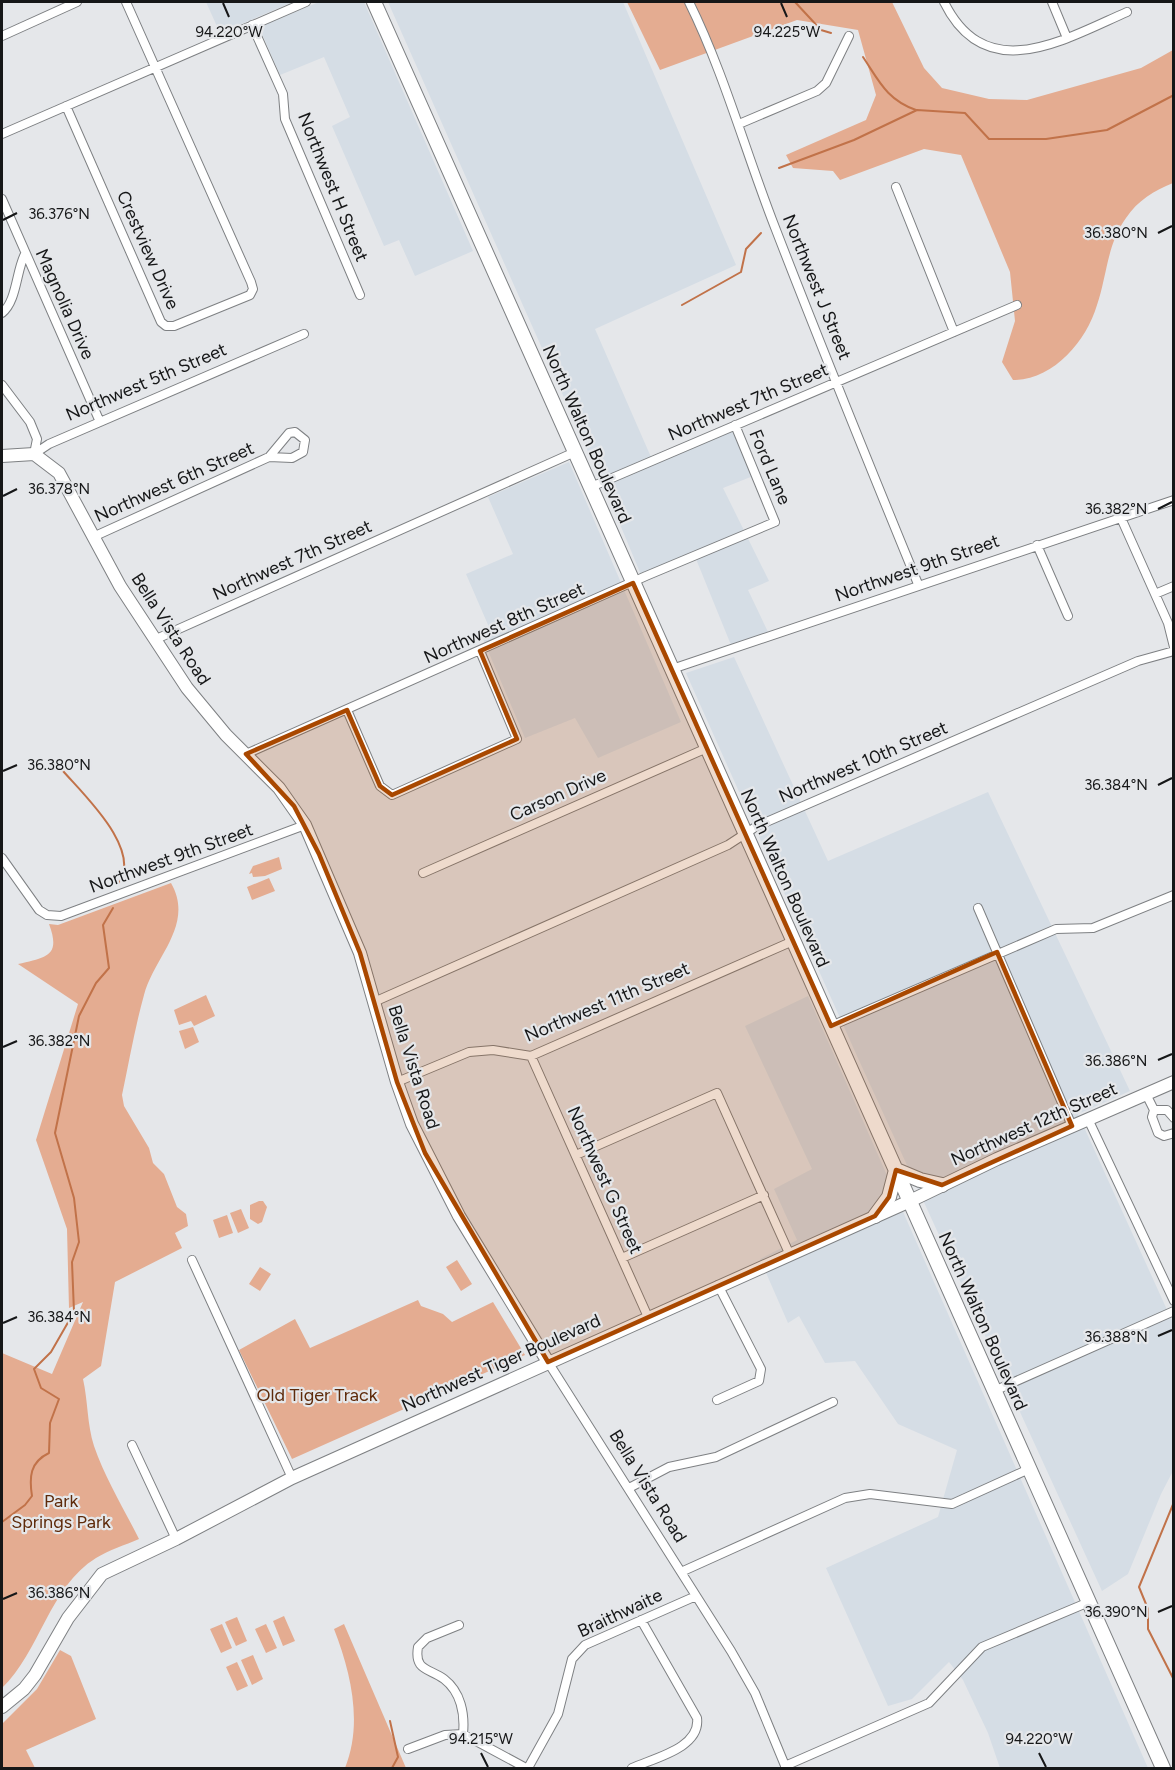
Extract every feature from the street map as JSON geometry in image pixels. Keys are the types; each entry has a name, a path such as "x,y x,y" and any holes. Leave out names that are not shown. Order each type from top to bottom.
{"main road":[{"name":"North Walton Boulevard","path":"374,2 1163,1768"},
{"path":"875,1216 889,1197 896,1170 920,1180 942,1185"}],"street":[{"path":"2,36 77,2"},
{"path":"126,2 156,66"},
{"path":"2,134 306,2"},
{"name":"Northwest J Street","path":"689,2 704,33 739,124 775,229 918,584"},
{"path":"944,2 960,28 979,43 1001,51 1029,51 1067,38 1127,12"},
{"path":"1052,2 1067,38"},
{"name":"Northwest H Street","path":"252,25 283,94 285,119 360,295"},
{"path":"739,124 817,91 826,83 849,36"},
{"name":"Crestview Drive","path":"66,106 161,322 166,326 174,326 250,295 253,289 251,282 156,66"},
{"path":"897,187 954,332"},
{"name":"Magnolia Drive","path":"2,198 99,422"},
{"path":"2,313 10,302 18,267 25,254"},
{"name":"Northwest 7th Street","path":"591,487 1017,306"},
{"name":"Northwest 5th Street","path":"2,456 34,454 99,422 304,334"},
{"path":"2,385 30,422 37,439 34,454"},
{"name":"Ford Lane","path":"735,425 775,522"},
{"name":"Northwest 7th Street","path":"154,640 575,452"},
{"name":"Bella Vista Road","path":"34,454 59,473 93,537 154,640 186,688 226,735 279,788 305,825 360,953 397,1082 425,1153 459,1216 548,1362 629,1488 755,1693 785,1767"},
{"name":"Northwest 6th Street","path":"93,537 269,457"},
{"name":"Northwest 9th Street","path":"672,669 918,584 1173,500"},
{"path":"1120,518 1168,623 1173,649"},
{"name":"Northwest 8th Street","path":"246,754 775,522"},
{"path":"1037,545 1068,616"},
{"path":"1155,594 1173,586"},
{"name":"Northwest 10th Street","path":"374,1002 729,844 757,826 1138,661 1173,649"},
{"path":"347,710 380,786 392,795 517,739 480,651"},
{"name":"Carson Drive","path":"423,873 707,748"},
{"name":"Northwest 9th Street","path":"2,858 39,910 47,915 61,916 305,825"},
{"path":"831,1026 1056,928 1093,928 1173,895"},
{"path":"978,908 1072,1126"},
{"name":"Northwest 11th Street","path":"397,1082 469,1052 493,1050 531,1056 793,940"},
{"name":"Northwest G Street","path":"531,1056 648,1317"},
{"name":"Northwest 12th Street","path":"910,1201 1072,1126 1173,1083"},
{"path":"576,1155 717,1093 789,1253"},
{"path":"1146,1094 1154,1110 1152,1117 1158,1133 1164,1136 1173,1133"},
{"path":"1154,1110 1167,1110 1173,1118"},
{"path":"1088,1119 1173,1301"},
{"path":"621,1258 764,1195"},
{"name":"Northwest Tiger Boulevard","path":"2,1707 20,1694 35,1675 68,1618 102,1574 176,1539 292,1478 789,1253 910,1201"},
{"path":"192,1260 292,1478"},
{"path":"717,1400 759,1381 762,1375 718,1285"},
{"path":"994,1391 1173,1311"},
{"path":"629,1488 669,1467 716,1456 833,1402"},
{"path":"132,1445 176,1539"},
{"path":"681,1572 845,1498 870,1494 952,1504 1029,1469"},
{"name":"Braithwaite","path":"527,1768 558,1714 572,1659 577,1652 696,1596"},
{"path":"785,1767 929,1703 982,1647 1089,1602"},
{"path":"632,1768 685,1745 695,1735 698,1726 697,1718 641,1620"},
{"path":"459,1625 427,1638 418,1647 417,1656 423,1668 444,1679 456,1694 465,1716 463,1734"},
{"path":"408,1749 445,1735 463,1734 527,1768"}],"highlighted area":[{"path":"633,583 831,1026 997,952 1072,1126 942,1185 896,1170 889,1197 875,1216 548,1362 425,1153 397,1082 360,953 319,854 294,806 246,754 347,710 380,786 392,795 517,739 480,651"}],"shaded area":[{"path":"206,2 293,2 220,33"},
{"path":"319,2 364,2 473,251 415,276 399,240 384,246 332,126 350,117 324,57 280,75 259,27"},
{"path":"388,2 623,2 736,265 595,329 654,464 733,430 753,476 723,488 769,581 748,590 768,632 731,645 696,559 644,582"},
{"path":"569,462 681,722 598,758 575,718 525,738 483,639 492,634 466,574 513,554 488,497"},
{"path":"734,657 828,861 988,792 1130,1091 1078,1114 1173,1323 1173,1471 1128,1574 1102,1591 857,1056 686,673"},
{"path":"808,996 1148,1768 1000,1768 988,1733 963,1680 949,1662 912,1699 888,1706 826,1568 938,1517 957,1450 898,1424 855,1361 825,1363 799,1316 788,1323 760,1259 797,1240 774,1189 812,1169 745,1026"}],"green space":[{"path":"627,2 892,2 924,68 942,88 989,99 1027,100 1141,68 1173,50 1173,183 1141,201 1120,228 1111,249 1092,319 1076,345 1054,366 1028,378 1013,380 1002,362 1015,321 1010,272 961,155 924,149 840,180 833,171 793,168 786,155 866,120 876,95 858,30 797,20 660,70"},
{"path":"279,857 282,869 265,876 253,877 252,873 249,874 253,866"},
{"path":"269,878 275,891 252,900 247,887"},
{"name":"Park Springs Park","path":"171,883 177,898 176,927 144,995 122,1095 124,1106 149,1148 153,1163 164,1174 177,1207 186,1214 188,1226 175,1233 182,1248 115,1282 101,1366 83,1379 90,1429 98,1458 139,1539 101,1555 80,1570 56,1602 26,1657 2,1688 2,1353 52,1374 83,1302 69,1308 67,1229 36,1140 78,1004 18,964 44,957 49,953 53,943 49,924 58,925"},
{"path":"206,995 215,1016 194,1026 191,1021 179,1025 174,1010"},
{"path":"193,1027 199,1042 185,1049 179,1031"},
{"path":"263,1201 267,1207 262,1222 258,1224 250,1219 250,1205"},
{"path":"241,1209 249,1228 238,1233 230,1213"},
{"path":"227,1215 233,1233 219,1238 213,1220"},
{"path":"457,1260 472,1284 461,1291 446,1267"},
{"path":"260,1267 271,1274 260,1291 249,1284"},
{"name":"Old Tiger Track","path":"418,1300 421,1306 443,1314 452,1322 493,1302 525,1355 292,1459 239,1350 295,1319 310,1348"},
{"path":"284,1616 295,1641 283,1646 273,1621"},
{"path":"237,1617 247,1641 236,1646 225,1622"},
{"path":"222,1624 232,1648 221,1653 210,1629"},
{"path":"266,1624 277,1648 266,1653 255,1629"},
{"path":"344,1624 406,1768 345,1768 353,1733 353,1698 350,1680 334,1629"},
{"path":"60,1650 71,1656 96,1719 26,1750 35,1768 2,1768 2,1724 37,1689"},
{"path":"253,1655 263,1679 252,1685 241,1660"},
{"path":"237,1662 248,1686 237,1691 226,1667"}],"waterway":[{"path":"795,2 821,30 831,33"},
{"path":"863,57 879,82 891,95 916,110"},
{"path":"779,168 854,140 917,110 965,113 989,139 1046,139 1107,130 1174,95"},
{"path":"682,305 741,272 746,249 761,233"},
{"path":"63,771 97,809 118,841 123,857 124,872 117,885"},
{"path":"2,1522 25,1505 32,1496 32,1471 38,1461 49,1453 50,1423 59,1399 41,1388 34,1369 51,1352 74,1312 72,1262 79,1242 74,1198 55,1133 79,1016 96,983 109,968 103,925 113,908"},
{"path":"1174,1502 1139,1587 1148,1609 1148,1629 1174,1680"},
{"path":"390,1721 398,1757 392,1768"}]}
